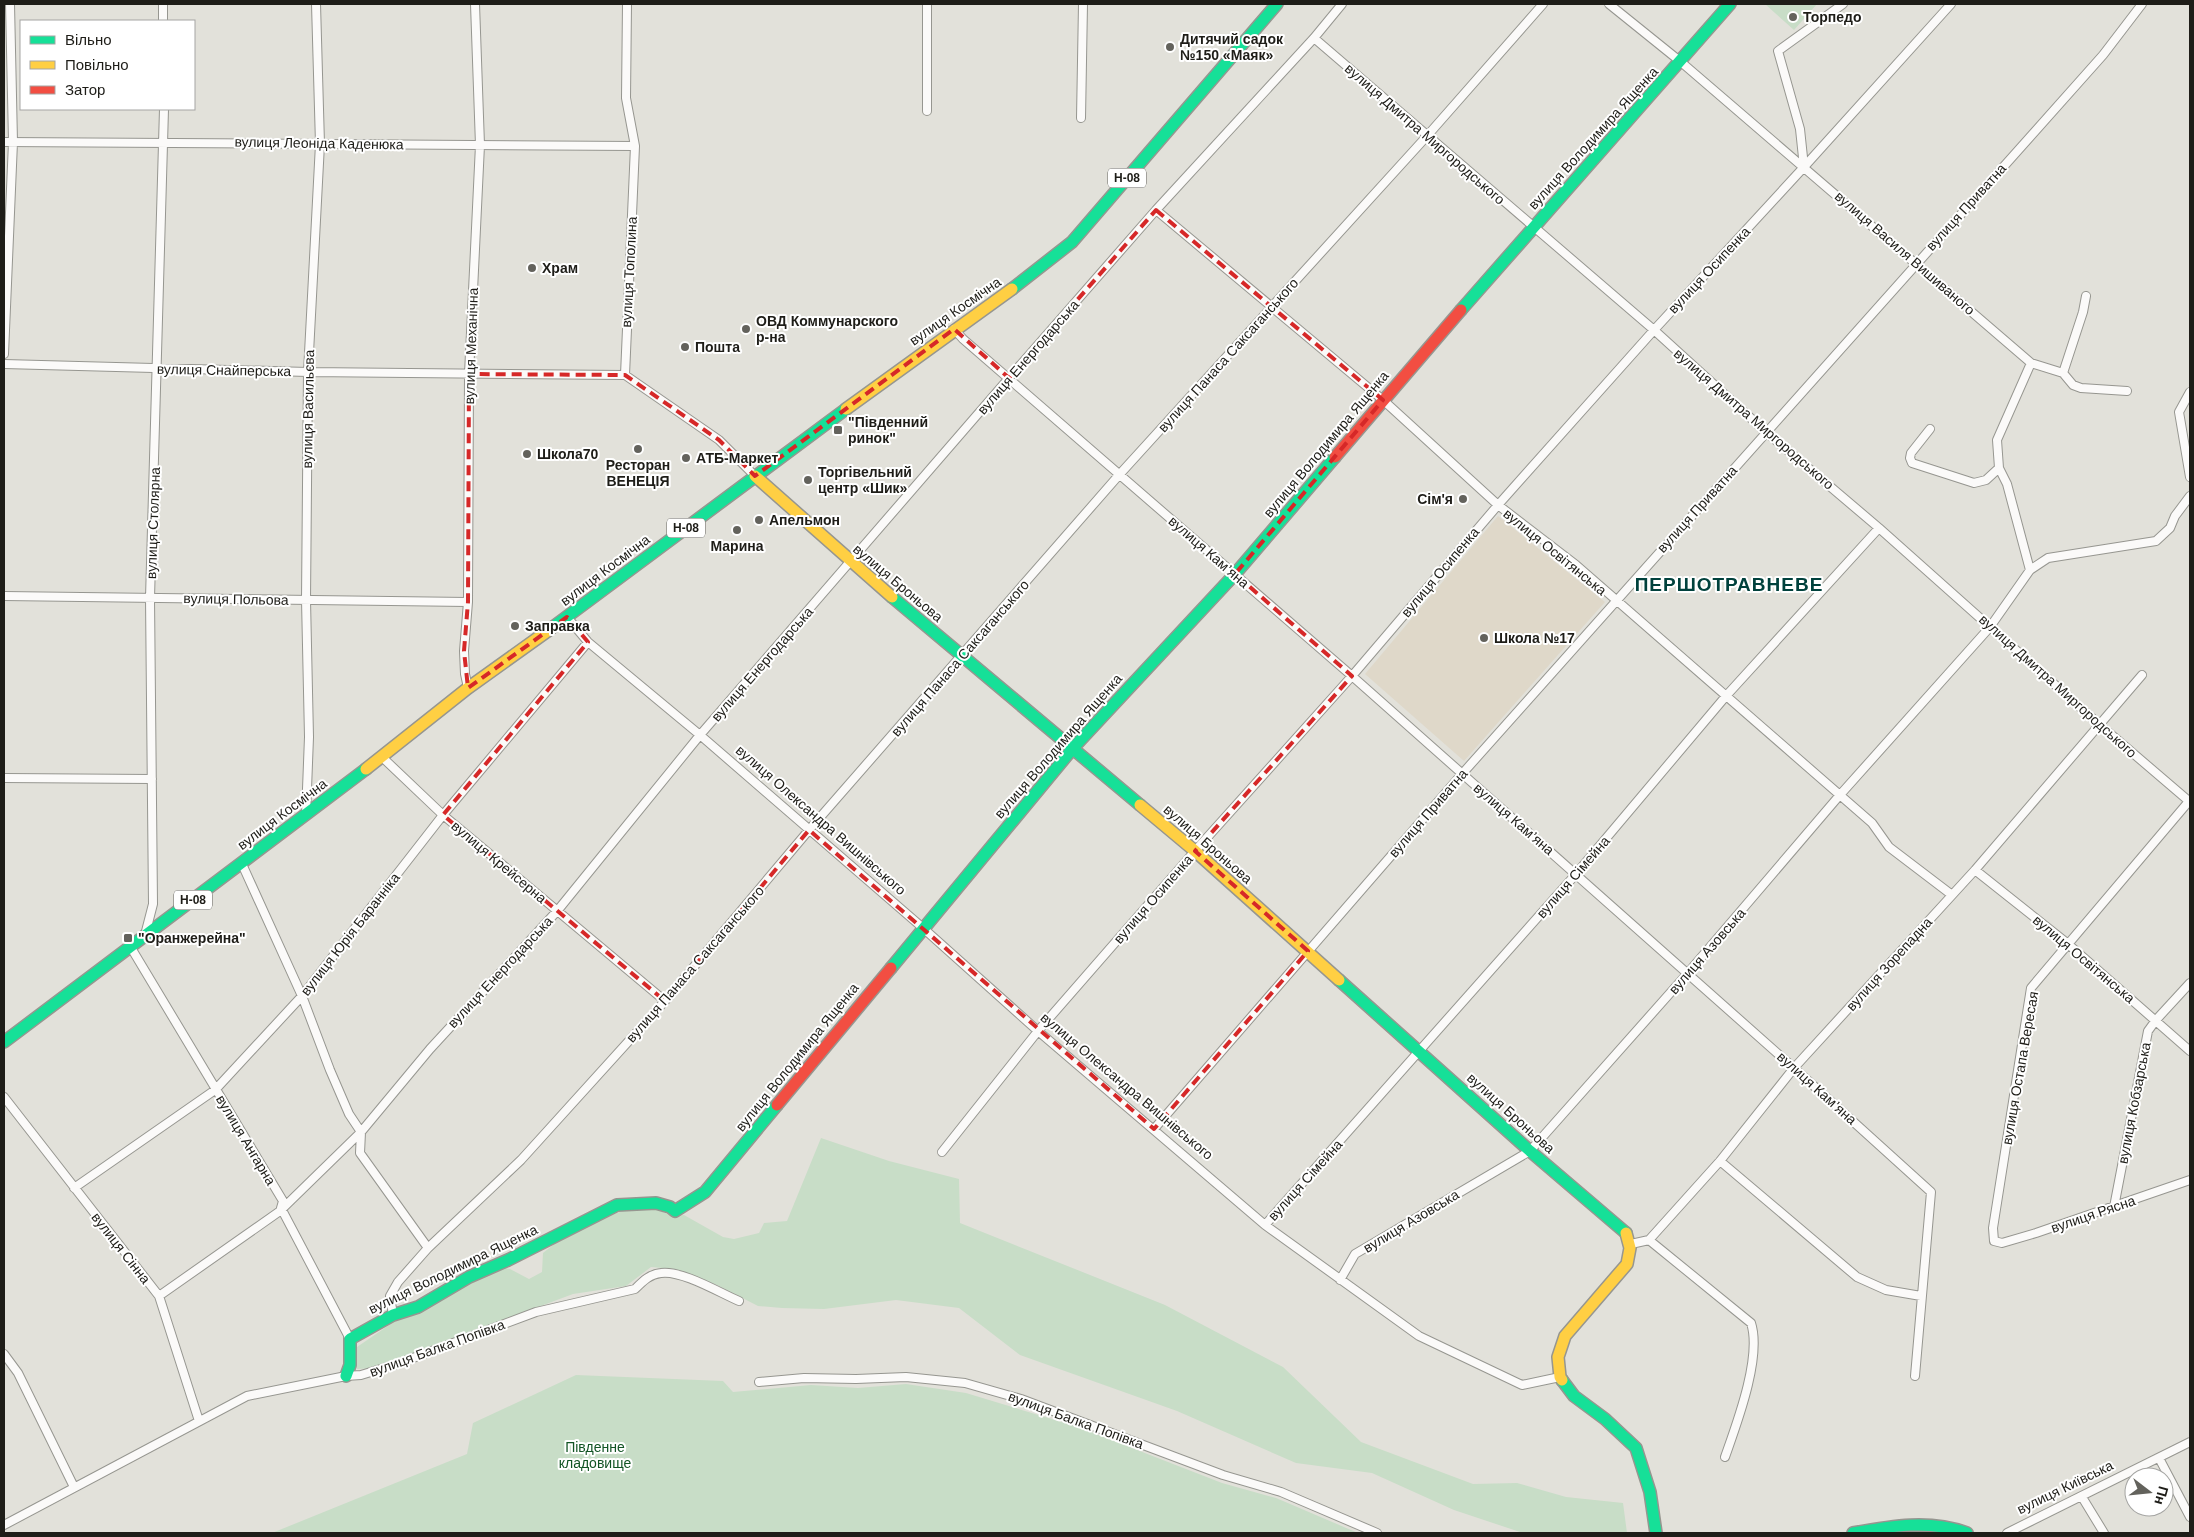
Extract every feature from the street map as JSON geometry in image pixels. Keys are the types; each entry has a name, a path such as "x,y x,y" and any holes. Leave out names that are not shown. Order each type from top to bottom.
{"street":[{"path":"4,354 13,142 10,4"},
{"path":"163,4 163,20"},
{"name":"вулиця Васильєва","path":"306,815 309,737 306,600 308,372 320,144 316,4"},
{"name":"вулиця Механічна","path":"468,688 464,651 468,602 469,374 480,145 475,4"},
{"name":"вулиця Тополина","path":"625,375 635,146 626,98 626,4"},
{"path":"927,4 927,111"},
{"path":"1081,118 1083,4"},
{"name":"вулиця Космічна","path":"4,1042 242,864 382,757 468,688 568,617 954,329 1034,273 1072,242 1277,4"},
{"name":"вулиця Енергодарська","path":"159,1296 281,1208 360,1132 430,1049 558,910 700,735 1009,378 1156,210 1314,38 1342,4"},
{"name":"вулиця Панаса Саксаганського","path":"393,1315 390,1296 398,1282 428,1248 521,1160 665,1002 809,830 1119,475 1427,136 1543,4"},
{"name":"вулиця Василя Вишиваного","path":"1610,4 1682,62 2032,363"},
{"name":"вулиця Володимира Ященка","path":"350,1339 393,1315 418,1307 469,1277 508,1260 618,1205 633,1203 667,1204 675,1211 705,1192 1073,748 1235,574 1383,400 1534,227 1682,62 1730,4"},
{"path":"1804,167 1800,129 1778,51 1843,4"},
{"name":"вулиця Осипенка","path":"942,1152 1038,1031 1194,851 1352,676 1498,504 1951,4"},
{"name":"вулиця Приватна","path":"1154,1129 1462,774 2103,55 2142,4"},
{"name":"вулиця Дмитра Миргородського","path":"1314,38 1654,330 1766,432 1879,528 2100,725 2190,801"},
{"name":"вулиця Столярна","path":"144,936 153,904 150,598 165,141 164,110"},
{"name":"вулиця Леоніда Каденюка","path":"4,142 165,141 635,146"},
{"name":"вулиця Освітянська","path":"1156,210 1383,400 1498,504 1576,565 1615,602 1872,823 1889,847 1952,895"},
{"path":"2063,374 2083,312 2086,296"},
{"name":"вулиця Кам’яна","path":"954,329 963,339 1352,676 1931,1192 1915,1376"},
{"path":"2127,391 2081,388 2073,385 2063,374 2032,363 1998,440 1999,468 2007,484 2030,570 2048,558 2156,541 2170,528 2175,516 2190,496"},
{"name":"вулиця Снайперська","path":"4,364 308,372 625,375"},
{"path":"625,375 719,440 756,476"},
{"path":"2190,392 2179,412 2190,477"},
{"path":"1930,429 1911,453 1912,463 1974,483 1986,480 1999,468"},
{"name":"вулиця Броньова","path":"756,476 850,562 1073,748 1308,951 1530,1151 1625,1232 1631,1244"},
{"name":"вулиця Сімейна","path":"1265,1225 1576,874 1726,696 1879,528"},
{"name":"вулиця Азовська","path":"1340,1280 1355,1254 1530,1151 1687,974 1839,796 1990,627 2030,570"},
{"name":"вулиця Польова","path":"4,596 468,602"},
{"name":"вулиця Олександра Вишнівського","path":"568,617 588,642 700,735 923,928 1038,1031 1265,1225 1418,1336 1522,1385 1560,1377"},
{"name":"вулиця Юрія Баранніка","path":"74,1188 215,1090 302,996 443,815 588,642"},
{"name":"вулиця Зорепадна","path":"1649,1240 1720,1161 1794,1068 1975,870 2142,675"},
{"name":"вулиця Крейсерна","path":"382,757 443,815 665,1002"},
{"path":"4,778 152,779"},
{"name":"вулиця Остапа Вересая","path":"1994,1241 1993,1228 2031,988 2190,801"},
{"path":"242,864 302,996 349,1114 360,1132 360,1153 428,1248"},
{"name":"вулиця Освітянська","path":"1975,870 2068,944 2190,1051"},
{"name":"вулиця Ангарна","path":"130,946 284,1202 281,1208 350,1339"},
{"name":"вулиця Кобзарська","path":"2114,1207 2148,1031 2190,983"},
{"name":"вулиця Сінна","path":"4,1097 159,1296 199,1421"},
{"path":"1720,1161 1858,1277 1886,1290 1921,1296"},
{"name":"вулиця Рясна","path":"1994,1241 2002,1244 2190,1180"},
{"path":"1656,1533 1650,1492 1636,1448 1605,1420 1574,1396 1560,1377 1558,1357 1565,1336 1627,1264 1631,1254 1631,1244 1649,1240 1751,1323 1755,1336 1746,1397 1725,1457"},
{"name":"вулиця Балка Попівка","path":"4,1526 247,1396 346,1376 361,1375 398,1364 536,1312 634,1288 647,1278 662,1272 680,1276 739,1301"},
{"path":"346,1376 350,1365 350,1339"},
{"path":"4,1354 18,1373 74,1487"},
{"name":"вулиця Балка Попівка","path":"759,1382 804,1378 856,1380 906,1377 964,1383 1021,1399 1223,1475 1281,1492 1378,1533"},
{"name":"вулиця Київська","path":"2007,1533 2190,1442"},
{"path":"2159,1458 2190,1518"},
{"path":"2082,1497 2104,1533"},
{"path":"1853,1533 1899,1525 1949,1526 1967,1533"}],"highlighted area":[{"path":"1156,210 1383,400 1235,574 1352,676 1195,851 1308,951 1154,1129 809,830 665,1001 443,815 588,642 567,617 468,688 464,651 468,602 469,374 625,375 719,440 755,476 954,329 1009,378"}],"shaded area":[{"name":"Школа №17","path":"1498,516 1605,602 1464,761 1365,674"}],"green space":[{"name":"Торпедо","path":"1765,4 1817,4 1794,30"},
{"path":"821,1138 889,1161 959,1179 960,1223 1165,1305 1283,1367 1361,1442 1473,1484 1517,1483 1566,1497 1623,1503 1627,1533 1523,1533 1454,1510 1372,1473 1296,1463 1177,1411 1020,1355 959,1308 896,1300 824,1309 758,1306 717,1285 674,1269 651,1267 626,1286 573,1294 374,1368 357,1369 355,1359 357,1347 398,1319 500,1267 510,1269 529,1279 542,1272 543,1253 568,1233 604,1217 626,1210 658,1210 672,1216 684,1215 723,1237 734,1239 759,1233 764,1223 787,1221"},
{"name":"Південне кладовище","path":"576,1375 723,1381 733,1392 811,1385 858,1388 906,1384 966,1393 1078,1427 1222,1483 1276,1498 1358,1533 272,1533 467,1454 473,1423"}],"traffic: fast":[{"path":"1012,289 1072,242 1277,4"},
{"path":"1461,310 1730,4"},
{"path":"549,630 846,409"},
{"path":"891,968 1073,748 1235,574 1335,457"},
{"path":"892,597 1140,805"},
{"path":"4,1042 366,769"},
{"path":"1339,980 1530,1151 1626,1233"},
{"path":"346,1376 350,1365 350,1339 393,1315 418,1307 469,1277 508,1260 617,1205 656,1203 670,1207 675,1211 705,1192 777,1105"},
{"path":"1562,1380 1574,1396 1605,1419 1636,1448 1650,1492 1656,1533"},
{"path":"1853,1533 1910,1525 1939,1526 1967,1533"}],"traffic: slow":[{"path":"846,409 1012,289"},
{"path":"755,476 892,597"},
{"path":"366,769 468,688 549,630"},
{"path":"1140,805 1195,851 1339,980"},
{"path":"1562,1380 1558,1357 1565,1336 1627,1264 1630,1248 1626,1233"}],"traffic: jam":[{"path":"1335,457 1461,310"},
{"path":"777,1105 891,968"}],"place":[{"name":"Торпедо","path":"1793,17"},
{"name":"Дитячий садок №150 «Маяк»","path":"1170,47"},
{"name":"Храм","path":"532,268"},
{"name":"ОВД Коммунарского р-на","path":"746,329"},
{"name":"Пошта","path":"685,347"},
{"name":"\"Південний ринок\"","path":"838,430"},
{"name":"Ресторан ВЕНЕЦІЯ","path":"638,449"},
{"name":"Школа70","path":"527,454"},
{"name":"АТБ-Маркет","path":"686,458"},
{"name":"Торгівельний центр «Шик»","path":"808,480"},
{"name":"Сім'я","path":"1463,499"},
{"name":"Апельмон","path":"759,520"},
{"name":"Марина","path":"737,530"},
{"name":"Заправка","path":"515,626"},
{"name":"Школа №17","path":"1484,638"},
{"name":"\"Оранжерейна\"","path":"128,938"}],"district":[{"name":"ПЕРШОТРАВНЕВЕ","path":"1729,584"}]}
